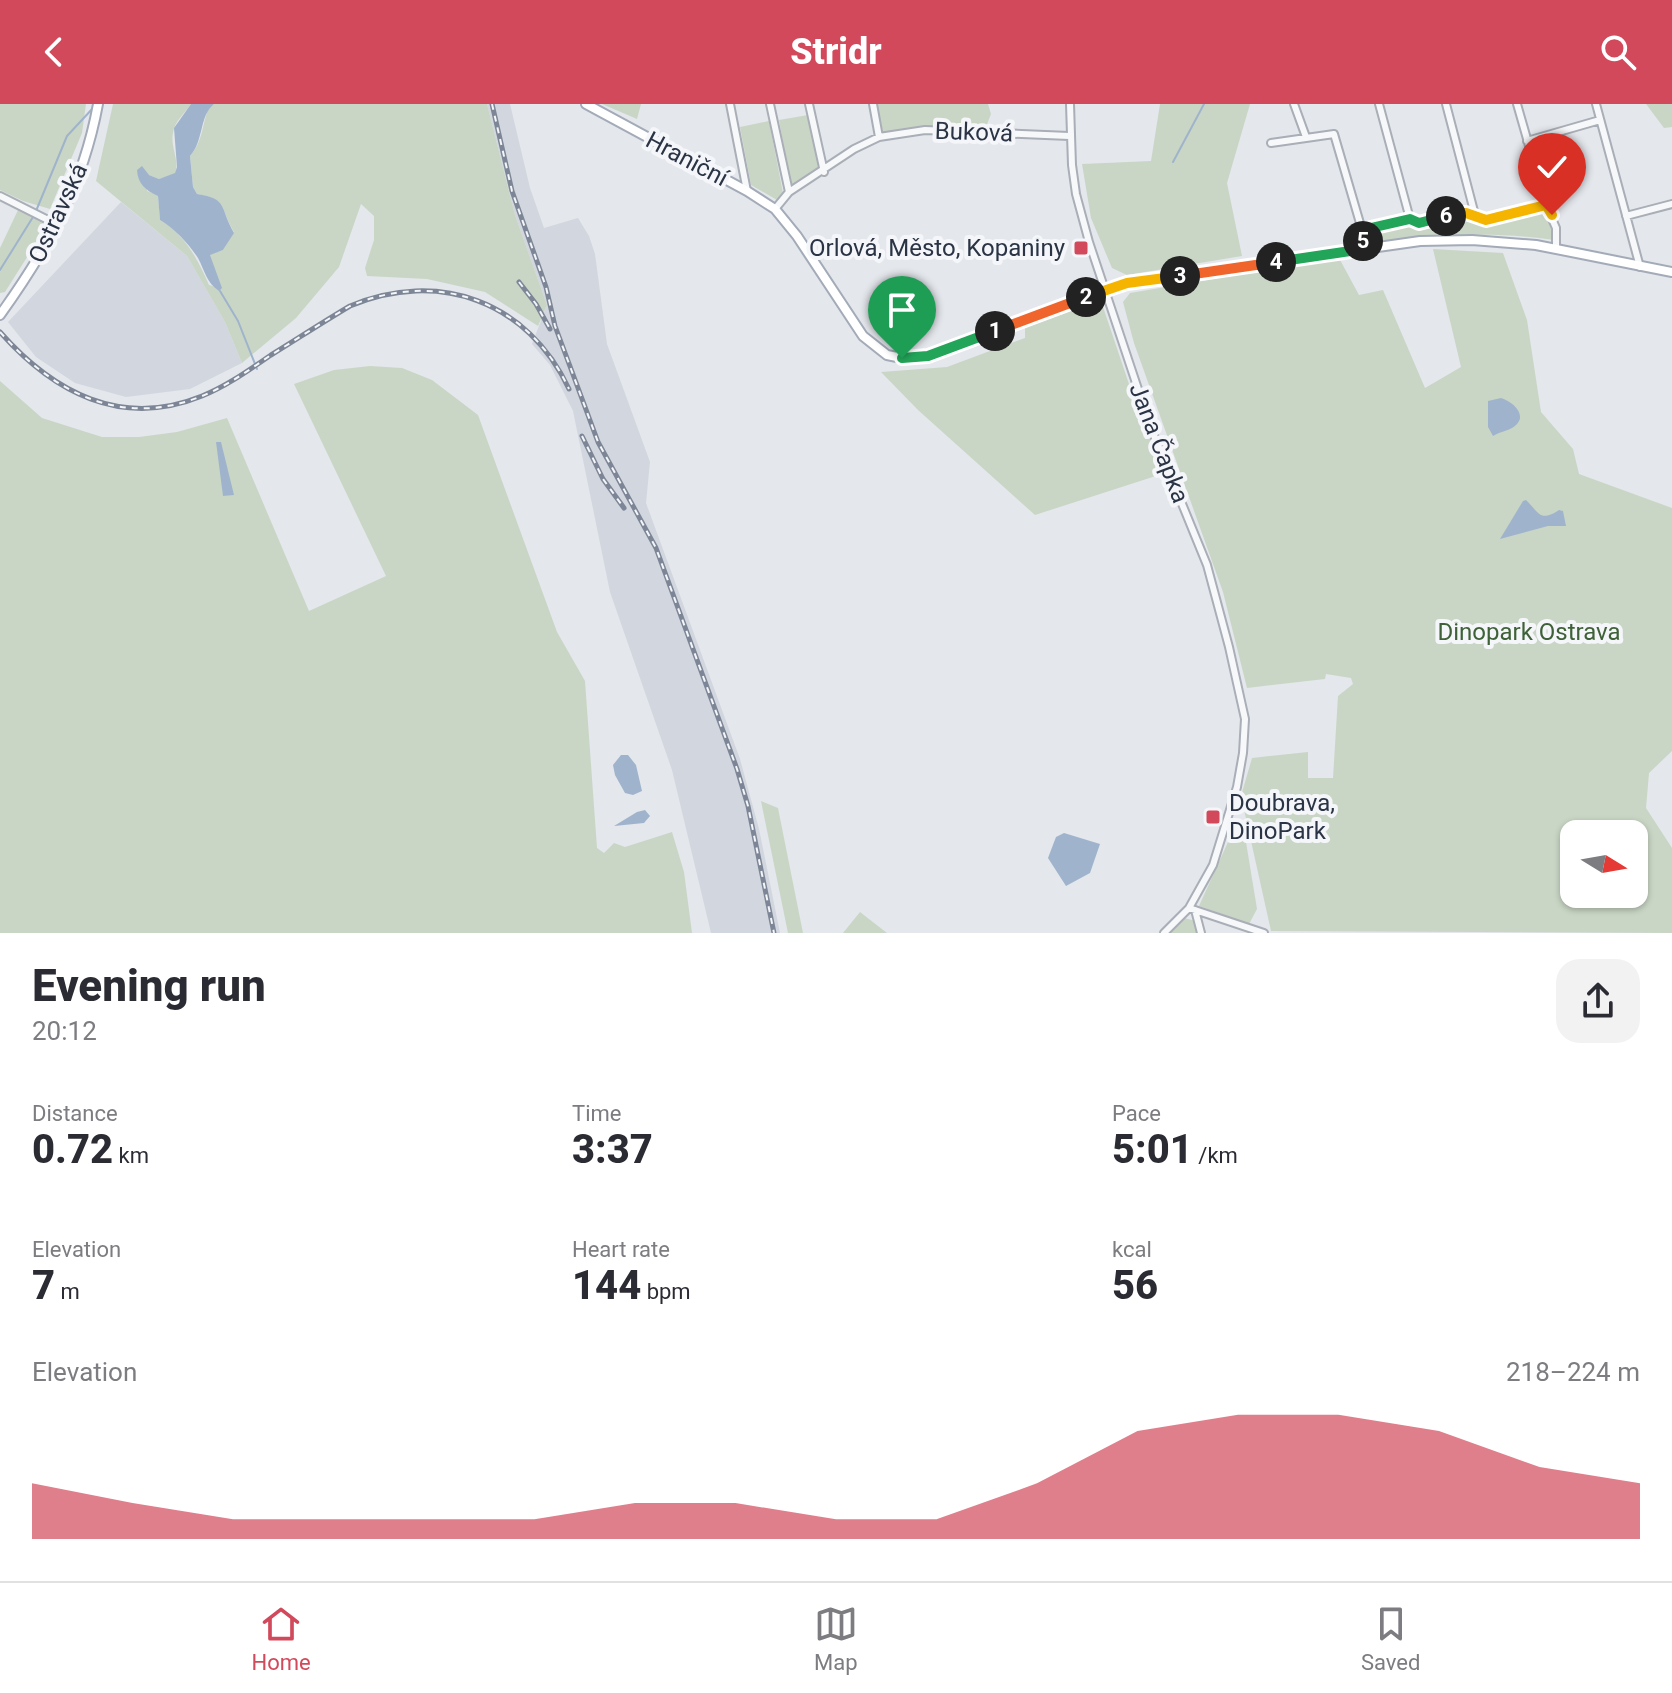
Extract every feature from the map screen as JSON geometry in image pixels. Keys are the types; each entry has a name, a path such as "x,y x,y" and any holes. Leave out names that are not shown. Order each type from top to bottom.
{"main road":[{"name":"Ostravská","path":"0,315 35,266 58,225 86,156 98,104"},
{"name":"Hraniční","path":"586,104 775,209 797,236 863,336 879,350 895,357 928,356 1127,283 1420,241 1472,240 1556,249 1672,272"}],"street":[{"name":"Hraniční","path":"730,104 747,191"},
{"path":"770,104 789,192"},
{"path":"809,104 824,172"},
{"path":"873,104 879,137"},
{"name":"Jana Čapka","path":"1070,104 1069,136 1076,194 1151,428 1207,565 1245,719 1237,787 1213,865 1192,909 1164,933"},
{"path":"1294,104 1306,137"},
{"path":"1379,104 1410,219"},
{"path":"1446,104 1478,219 1486,220 1546,205"},
{"path":"1517,104 1558,236 1556,249"},
{"path":"1596,104 1640,267"},
{"path":"1527,141 1600,120"},
{"name":"Buková","path":"775,209 789,192 824,172 854,149 879,137 925,130 1069,136"},
{"path":"1271,143 1334,134 1362,230 1364,249"},
{"path":"0,196 58,225"},
{"path":"1626,216 1672,204"},
{"path":"1362,230 1410,219 1419,223 1453,214 1475,215"},
{"path":"1192,909 1201,933"},
{"path":"1192,909 1264,933"}],"shaded area":[{"path":"487,104 510,104 530,188 544,228 578,218 589,236 595,254 607,344 650,462 646,503 740,759 759,829 780,933 711,933 672,770 610,592 573,411 550,365 532,344 547,305 515,215"},
{"path":"121,202 187,256 225,322 242,363 190,389 126,397 75,383 36,357 8,322"}],"green space":[{"path":"0,104 86,104 82,133 50,209 0,190"},
{"path":"113,104 191,104 174,129 175,174 159,179 149,175 147,191 158,195 160,220 184,240 209,285 221,288 209,254 223,250 234,232 219,202 197,194 193,187 190,156 200,139 209,107 214,104 487,104 515,215 547,305 538,326 485,292 427,279 367,276 365,268 374,240 374,216 361,204 339,267 296,318 242,363 225,322 187,256 96,181"},
{"path":"602,104 641,104 637,119"},
{"path":"877,104 988,104 991,114 986,127 924,126 883,133"},
{"path":"1160,104 1250,104 1227,183 1242,256 1127,275 1112,268 1091,218 1082,164 1151,161"},
{"path":"1646,104 1672,104 1672,127 1664,128"},
{"path":"808,115 820,170 791,187 779,120"},
{"path":"769,121 783,193 777,200 751,185 740,127"},
{"path":"18,210 48,224 5,292 0,293 0,248"},
{"path":"1540,210 1545,212 1555,234 1554,240 1462,235 1370,243 1370,232 1411,225 1424,227 1465,218 1484,224"},
{"name":"Dinopark Ostrava","path":"1433,249 1503,253 1527,320 1541,412 1573,449 1579,474 1672,508 1672,751 1649,773 1646,808 1672,848 1672,933 1271,931 1241,796 1252,758 1308,752 1308,778 1333,778 1338,696 1353,684 1351,678 1326,674 1325,679 1247,688 1223,592 1134,343 1123,302 1130,293 1339,258 1359,295 1383,290 1425,388 1461,367"},
{"path":"1096,302 1102,304 1129,384 1165,473 1035,515 918,410 881,372 947,367 1025,338 1025,328 1071,311 1079,312"},
{"path":"370,366 402,368 432,380 478,415 557,632 585,681 597,848 604,853 614,843 625,847 672,832 684,872 692,933 0,933 0,381 42,418 102,437 139,437 177,432 227,418 309,611 386,576 294,384 334,370"},
{"path":"761,801 778,808 803,933 788,933"},
{"path":"1233,831 1246,842 1257,909 1249,924 1199,906"},
{"path":"860,912 887,933 843,933"},
{"path":"1184,918 1196,921 1199,933 1165,933"}],"water":[{"path":"191,104 214,104 206,115 198,143 190,156 193,187 197,194 219,202 234,233 223,250 210,255 222,288 219,291 208,280 190,247 160,220 158,196 143,186 137,170 142,166 149,175 159,179 175,173 174,128"},
{"path":"1501,398 1515,406 1520,419 1512,428 1493,436 1488,427 1488,401"},
{"path":"216,442 221,442 234,495 223,496"},
{"path":"1526,500 1544,516 1563,511 1566,526 1548,526 1500,539"},
{"path":"621,755 628,755 636,765 642,791 633,795 625,793 615,775 613,765"},
{"path":"645,810 650,816 644,823 614,826 637,812"},
{"path":"1064,833 1100,844 1090,873 1066,886 1048,858 1056,837"}],"waterway":[{"path":"1173,162 1204,104"},
{"path":"36,211 67,136 94,107"},
{"path":"0,270 33,217"},
{"path":"220,291 238,321 257,369"}],"railway":[{"path":"492,104 512,191 546,287 555,326 598,442 656,548 737,769 748,806 774,933"},
{"path":"519,282 550,329"},
{"path":"0,332 43,372 66,387 90,399 116,406 144,408 172,405 211,392 350,306 383,295 416,291 447,293 477,301 505,314 530,334 551,359 569,389"},
{"path":"582,436 603,479 624,508"}],"place":[{"name":"Orlová, Město, Kopaniny","path":"1081,248"},
{"name":"Doubrava, DinoPark","path":"1213,817"}],"route":[{"path":"902,358 928,356 1127,283 1364,249 1362,230 1410,219 1419,223 1466,213 1486,220 1546,205 1552,215"}]}
